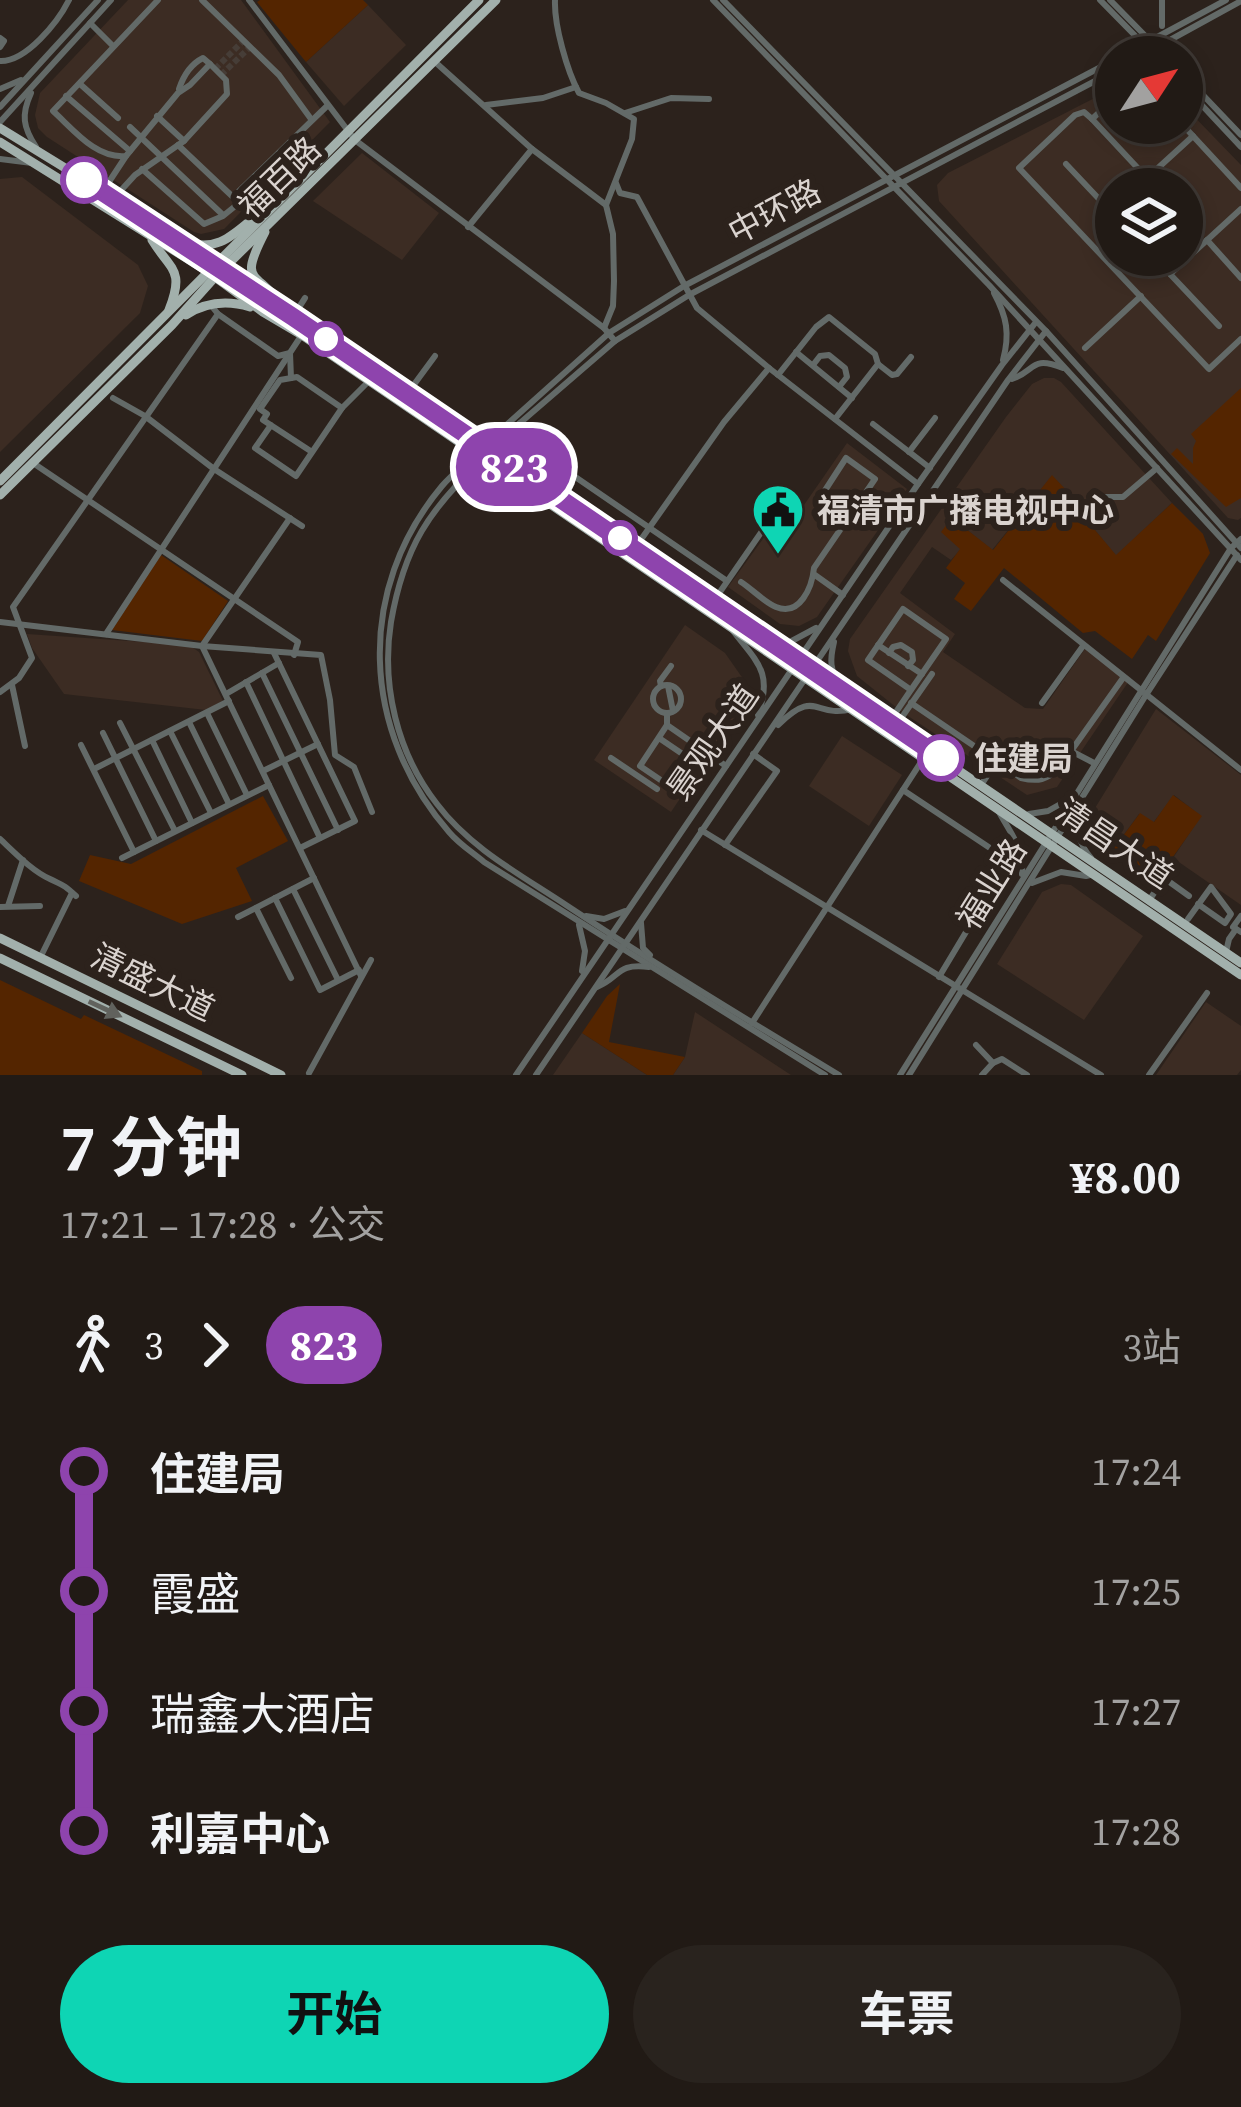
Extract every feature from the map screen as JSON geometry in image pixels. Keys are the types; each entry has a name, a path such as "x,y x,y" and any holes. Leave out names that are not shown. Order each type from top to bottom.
{"main road":[{"name":"福百路","path":"0,495 479,0"},
{"name":"福百路","path":"351,136 496,0"},
{"name":"清昌大道","path":"0,125 38,159 149,236 289,314 727,624 795,664"},
{"name":"清昌大道","path":"0,142 104,191 173,237 263,312 635,548 755,631 923,759 996,807 1093,861 1241,963"},
{"path":"173,237 197,245 219,244 252,219 268,218 252,257 252,272 289,314"},
{"path":"149,236 176,275 168,322"},
{"path":"168,322 210,304 235,303 263,312"},
{"name":"福百路","path":"0,481 168,322"},
{"name":"清昌大道","path":"854,705 894,722 1241,975"},
{"name":"清盛大道","path":"0,938 281,1075"},
{"name":"清盛大道","path":"0,958 219,1070 242,1075"}],"street":[{"path":"86,20 98,0"},
{"path":"0,107 111,0"},
{"path":"128,153 114,157 99,152 53,111 158,0"},
{"path":"202,0 279,75 311,119"},
{"path":"249,0 351,136 615,341"},
{"path":"555,0 579,93 634,119 632,139 606,205 613,234 614,281 606,330"},
{"path":"713,0 1033,325 1238,549"},
{"path":"723,0 890,177"},
{"path":"1100,0 1138,36"},
{"path":"1110,0 1141,36"},
{"path":"1162,0 1162,26"},
{"name":"中环路","path":"1170,36 1226,0"},
{"path":"0,61 23,56 68,1 115,47"},
{"name":"中环路","path":"1174,36 1241,2"},
{"path":"104,191 128,153 178,93 182,78 203,58 226,80 227,94 181,143 142,169 114,198"},
{"path":"434,61 532,149 606,205"},
{"name":"中环路","path":"751,1025 484,862 452,836 412,779 384,708 379,644 390,579 405,543 443,485 615,341 687,290 1095,70"},
{"path":"0,89 33,78"},
{"path":"0,125 33,78"},
{"path":"0,159 38,159 23,116 33,78"},
{"name":"中环路","path":"484,452 606,330 1095,81"},
{"path":"79,83 118,118"},
{"path":"483,105 543,98 576,87"},
{"path":"1203,96 1241,135"},
{"path":"66,97 128,153"},
{"path":"625,113 671,98 710,99"},
{"path":"233,197 327,106"},
{"path":"1203,106 1241,147"},
{"path":"1138,168 1084,112 1019,167 1210,369 1241,340"},
{"path":"142,169 204,224 239,203 157,116"},
{"path":"1092,119 1095,116"},
{"path":"130,127 224,215"},
{"path":"1158,168 1184,144"},
{"path":"1200,144 1241,188"},
{"path":"468,227 532,149"},
{"path":"1066,164 1095,193"},
{"path":"616,183 620,193 637,197 697,308 933,494"},
{"path":"898,184 989,285 1033,325"},
{"path":"1203,244 1241,209"},
{"path":"1207,240 1241,278"},
{"path":"1172,276 1219,326"},
{"path":"989,285 1007,322 1002,365"},
{"path":"1085,348 1141,296"},
{"path":"289,314 305,298"},
{"path":"210,304 278,356 290,353"},
{"path":"0,692 12,685 32,658 14,607 218,314"},
{"path":"778,375 816,327 830,317 892,375 911,357"},
{"name":"景观大道","path":"516,1075 918,484 1033,325"},
{"path":"106,634 302,335"},
{"path":"1042,335 1157,468 1238,549"},
{"name":"景观大道","path":"536,1075 1042,335"},
{"path":"796,352 852,398"},
{"path":"290,353 291,378"},
{"path":"407,394 435,356"},
{"path":"813,366 820,356 829,356 845,368 847,377 839,387"},
{"path":"1008,380 1044,362 1069,370"},
{"path":"835,419 878,364"},
{"path":"635,548 724,422 770,368"},
{"path":"312,452 263,420 267,414 260,410 280,380 297,376 342,408"},
{"path":"271,425 255,448 296,476 342,408 369,381"},
{"path":"113,398 302,526"},
{"path":"909,452 935,418"},
{"path":"520,423 536,450 728,581"},
{"path":"873,424 930,468"},
{"path":"741,582 779,609 793,608 804,599 814,568 850,516 875,479 846,458 822,495 850,516 863,525"},
{"path":"33,463 298,642 294,655"},
{"path":"1094,497 1124,497 1157,468"},
{"path":"713,602 776,512"},
{"path":"202,646 290,518"},
{"name":"福业路","path":"1078,798 1094,763 1238,549"},
{"path":"814,575 842,595"},
{"path":"1003,580 1241,770"},
{"path":"894,722 946,638 903,609 868,660 911,690"},
{"path":"0,622 321,656 335,754 354,767 372,812"},
{"path":"755,631 788,643 824,622"},
{"path":"727,624 752,656 765,684 753,727"},
{"path":"766,736 802,706 838,712 854,705 833,674 830,661 837,633"},
{"path":"878,645 890,652 901,645 911,652 913,660 908,665 922,674"},
{"path":"202,646 360,973"},
{"path":"1042,703 1083,646"},
{"path":"274,652 355,821 300,848"},
{"path":"94,769 207,713 279,663"},
{"path":"664,686 660,682 670,666"},
{"path":"262,673 338,830"},
{"path":"894,722 932,674"},
{"path":"911,703 1021,778 1034,782 1050,777 1123,678"},
{"path":"246,682 320,838"},
{"path":"12,685 25,746"},
{"path":"634,774 667,725 670,712 680,704 675,687 664,686 653,700 657,708 670,712"},
{"name":"福业路","path":"905,1075 1142,693"},
{"path":"702,749 733,706"},
{"path":"207,713 248,795"},
{"path":"189,722 229,804"},
{"path":"120,723 175,831"},
{"path":"667,725 726,766"},
{"path":"170,731 211,813"},
{"path":"103,733 156,841"},
{"path":"640,766 665,783 671,782 684,754 658,738"},
{"path":"152,740 192,823"},
{"path":"81,745 134,852"},
{"path":"263,771 318,745"},
{"path":"724,845 776,771 753,754"},
{"path":"1008,769 1069,754 1094,763"},
{"path":"611,758 657,789"},
{"path":"751,1025 923,759"},
{"path":"981,785 997,761"},
{"path":"122,858 269,784"},
{"path":"903,790 999,854 1005,867 939,977"},
{"path":"1015,808 1039,814 1078,798 1077,828 1093,861"},
{"path":"996,807 1019,845 1025,883 1061,872 1096,873"},
{"path":"701,830 1101,1075"},
{"path":"0,838 23,860 74,894 40,958"},
{"path":"23,860 4,907 40,906"},
{"path":"1150,898 1171,868"},
{"path":"238,917 314,878"},
{"path":"1164,878 1189,896"},
{"path":"1188,919 1198,904 1211,886 1232,914 1225,923 1198,904"},
{"path":"293,889 338,980"},
{"path":"642,889 656,897"},
{"path":"274,898 320,989 360,973"},
{"path":"256,908 291,978"},
{"path":"581,978 585,951 580,919 604,919 628,910"},
{"path":"1228,950 1241,916"},
{"path":"593,988 617,971 654,965 643,948 641,918"},
{"path":"1228,950 1239,944"},
{"path":"309,1073 371,960"},
{"path":"587,969 601,977"},
{"path":"1149,1075 1207,993"},
{"path":"751,1025 825,1075"},
{"path":"751,1025 839,1075"},
{"path":"976,1045 993,1063"},
{"path":"982,1075 1003,1059 1027,1075"}],"shaded area":[{"path":"128,0 241,0 330,122 224,229 194,232 38,128 35,115 40,93"},
{"path":"363,0 368,5 306,62 257,2"},
{"path":"368,5 406,45 344,106 306,62"},
{"path":"1095,98 1095,144 1203,144 1203,126 1241,165 1241,518 1228,518 939,201 937,185 948,173"},
{"path":"362,153 439,213 402,260 313,201"},
{"path":"22,177 138,265 148,286 140,313 0,452 0,179"},
{"path":"1044,378 1061,382 1172,503 1116,556 1094,529 1099,525 1052,476 992,550 952,518 961,549 951,560 932,547 900,593 955,634 943,652 1025,708 1043,709 1087,646 1131,678 1057,787 1027,795 902,712 857,676 848,651 850,639 1006,417 1032,384"},
{"path":"1241,388 1241,498 1226,507 1171,454 1177,448 1193,464 1196,441 1191,434"},
{"path":"847,443 907,489 817,617 799,626 780,624 728,587 784,510 795,518"},
{"path":"1052,475 1099,525 1095,530 1116,555 1172,503 1203,534 1210,553 1156,641 1148,635 1132,659 1095,631 1083,633 1004,568 971,611 954,599 965,583 946,568 960,549 941,532 952,518 993,550"},
{"path":"161,555 228,601 202,641 112,630"},
{"path":"685,625 725,653 746,683 746,700 671,812 594,760"},
{"path":"27,634 189,645 199,652 223,701 206,710 64,694"},
{"path":"1156,709 1241,775 1241,905 1173,858 1201,816 1174,795 1153,823 1139,814 1114,848 1097,836 1092,813"},
{"path":"842,736 902,775 869,826 809,786"},
{"path":"1173,795 1202,816 1158,878 1114,848 1140,813 1154,822"},
{"path":"263,796 288,841 236,868 252,901 182,924 79,881 90,855 131,864"},
{"path":"1071,885 1143,936 1084,1020 997,964 1042,892"},
{"path":"0,980 81,1019 84,1015 202,1075 0,1075"},
{"path":"620,984 609,1042 685,1057 673,1075 647,1075 582,1033"},
{"path":"1206,1002 1241,1026 1241,1070 1237,1075 1156,1075"},
{"path":"695,1012 791,1075 673,1075 685,1057"},
{"path":"582,1033 647,1075 553,1075"}],"tunnel":[{"path":"215,69 243,41"},
{"path":"221,75 250,47"}],"bus line":[{"name":"823","path":"84,180 941,758"}],"place":[{"name":"福清市广播电视中心","path":"778,556"},
{"name":"住建局","path":"941,758"}]}
